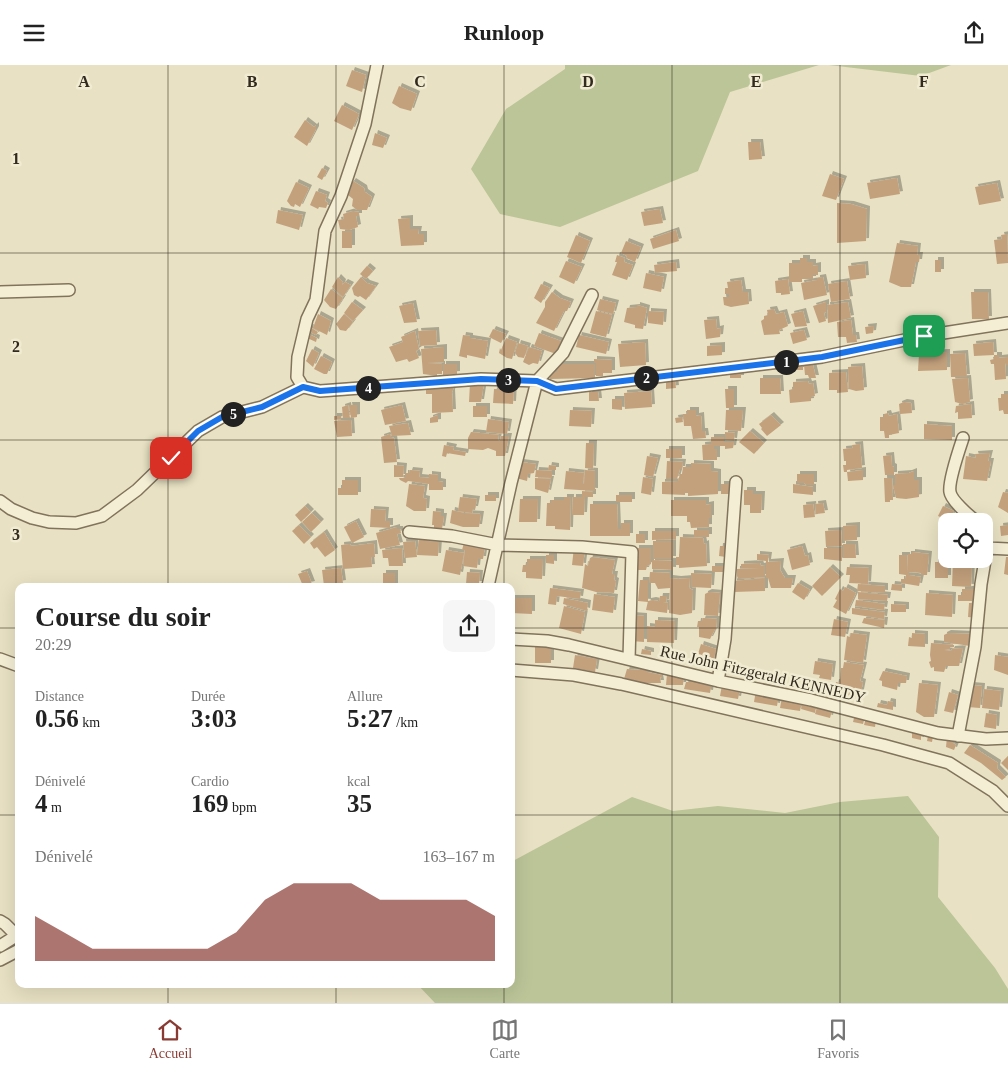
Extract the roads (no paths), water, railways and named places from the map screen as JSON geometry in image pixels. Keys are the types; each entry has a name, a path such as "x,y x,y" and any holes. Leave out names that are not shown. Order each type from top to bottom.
{"street":[{"path":"303,387 297,377 298,357 307,319 316,300 325,231 341,196 365,124 376,65"},
{"path":"0,292 69,290"},
{"path":"489,583 511,483 537,381 563,353 592,295"},
{"path":"0,501 11,509 32,518 49,522 76,523 102,516 137,490 198,431 222,417 262,407 303,387 320,391 481,379 537,381 556,389 822,357 924,336 1008,323"},
{"path":"962,438 950,483 950,493 954,500 968,513"},
{"path":"718,681 725,639 736,482"},
{"path":"409,531 498,545 582,547 632,552 629,659"},
{"path":"993,548 1008,549"},
{"path":"958,736 976,647 984,568"},
{"name":"Rue John Fitzgerald KENNEDY","path":"515,639 547,641 629,659 718,681 811,700 938,733 986,739 1008,738"},
{"path":"0,659 15,665"},
{"path":"515,670 574,675 611,682 940,760 949,763 994,791 1008,806"},
{"path":"0,921 15,932"},
{"path":"0,946 15,937"},
{"path":"0,960 15,952"}]}
